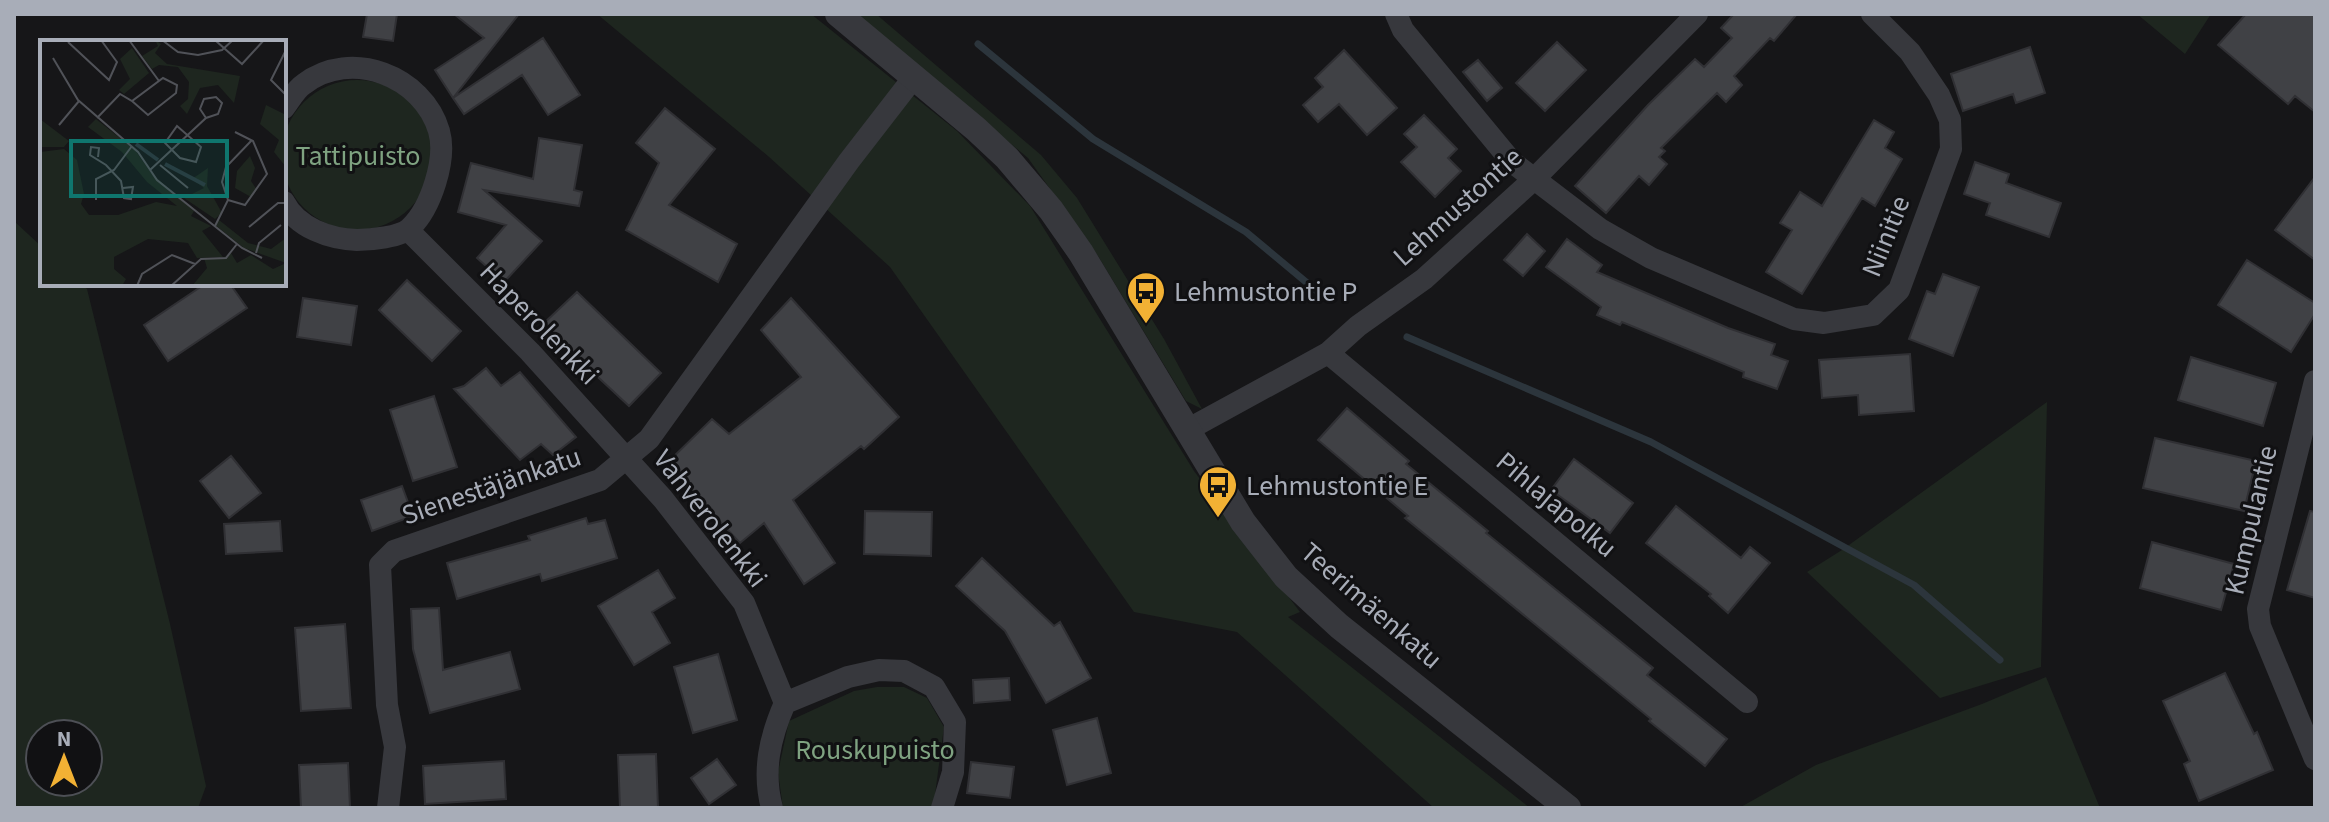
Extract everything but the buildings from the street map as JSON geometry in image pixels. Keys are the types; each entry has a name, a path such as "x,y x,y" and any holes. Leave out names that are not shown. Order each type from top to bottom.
{"street":[{"name":"Teerimäenkatu","path":"838,14 1007,158 1051,210 1081,253 1243,522 1286,577 1339,626 1568,808"},
{"name":"Niinitie","path":"1396,14 1403,30 1437,73 1512,162 1533,180 1630,248 1794,319 1824,323 1873,315 1899,290 1951,149 1950,120 1939,95 1910,52 1872,14"},
{"name":"Lehmustontie","path":"1187,430 1328,353 1358,326 1424,279 1533,180 1697,14"},
{"path":"286,105 303,84 331,71 357,67 385,73 409,86 429,110 439,132 440,158 425,208 408,230 370,240 344,239 311,229 286,206"},
{"name":"Sienestäjänkatu","path":"388,808 395,747 387,705 380,565 394,551 600,480 649,439 849,161 914,77"},
{"name":"Haperolenkki","path":"408,230 530,352 626,459"},
{"name":"Pihlajapolku","path":"1328,353 1747,702"},
{"name":"Kumpulantie","path":"2315,381 2258,609 2260,626 2315,759"},
{"name":"Vahverolenkki","path":"626,459 663,499 744,603 785,703"},
{"path":"772,808 767,787 772,733 785,703 848,677 879,670 904,671 934,687 955,722 953,772 942,808"}],"green space":[{"path":"597,14 811,14 957,131 1030,206 1194,471 1300,612 1288,617 1530,808 1434,808 1237,632 1134,612 890,267 768,156"},
{"path":"854,14 876,14 1041,155 1077,198 1164,339 1202,409 1186,401 1098,256 1028,158"},
{"path":"2137,14 2211,14 2185,54"},
{"name":"Tattipuisto","path":"357,80 386,85 399,92 420,113 431,140 431,170 427,184 410,208 386,225 357,230 328,225 304,208 287,184 287,126 304,102 328,85"},
{"path":"14,221 40,245 40,286 83,286 87,289 170,624 206,786 198,808 14,808"},
{"path":"2047,402 2041,667 1940,698 1807,572"},
{"path":"2046,677 2100,808 1739,808 1816,765"},
{"name":"Rouskupuisto","path":"904,687 927,698 944,727 931,808 783,808 778,772 789,721 854,691"}],"waterway":[{"path":"978,44 1093,139 1246,232 1318,292"},
{"path":"1407,337 1651,442 1914,585 2000,660"}],"place":[{"name":"Lehmustontie P","path":"1146,325"},
{"name":"Lehmustontie E","path":"1218,519"}]}
